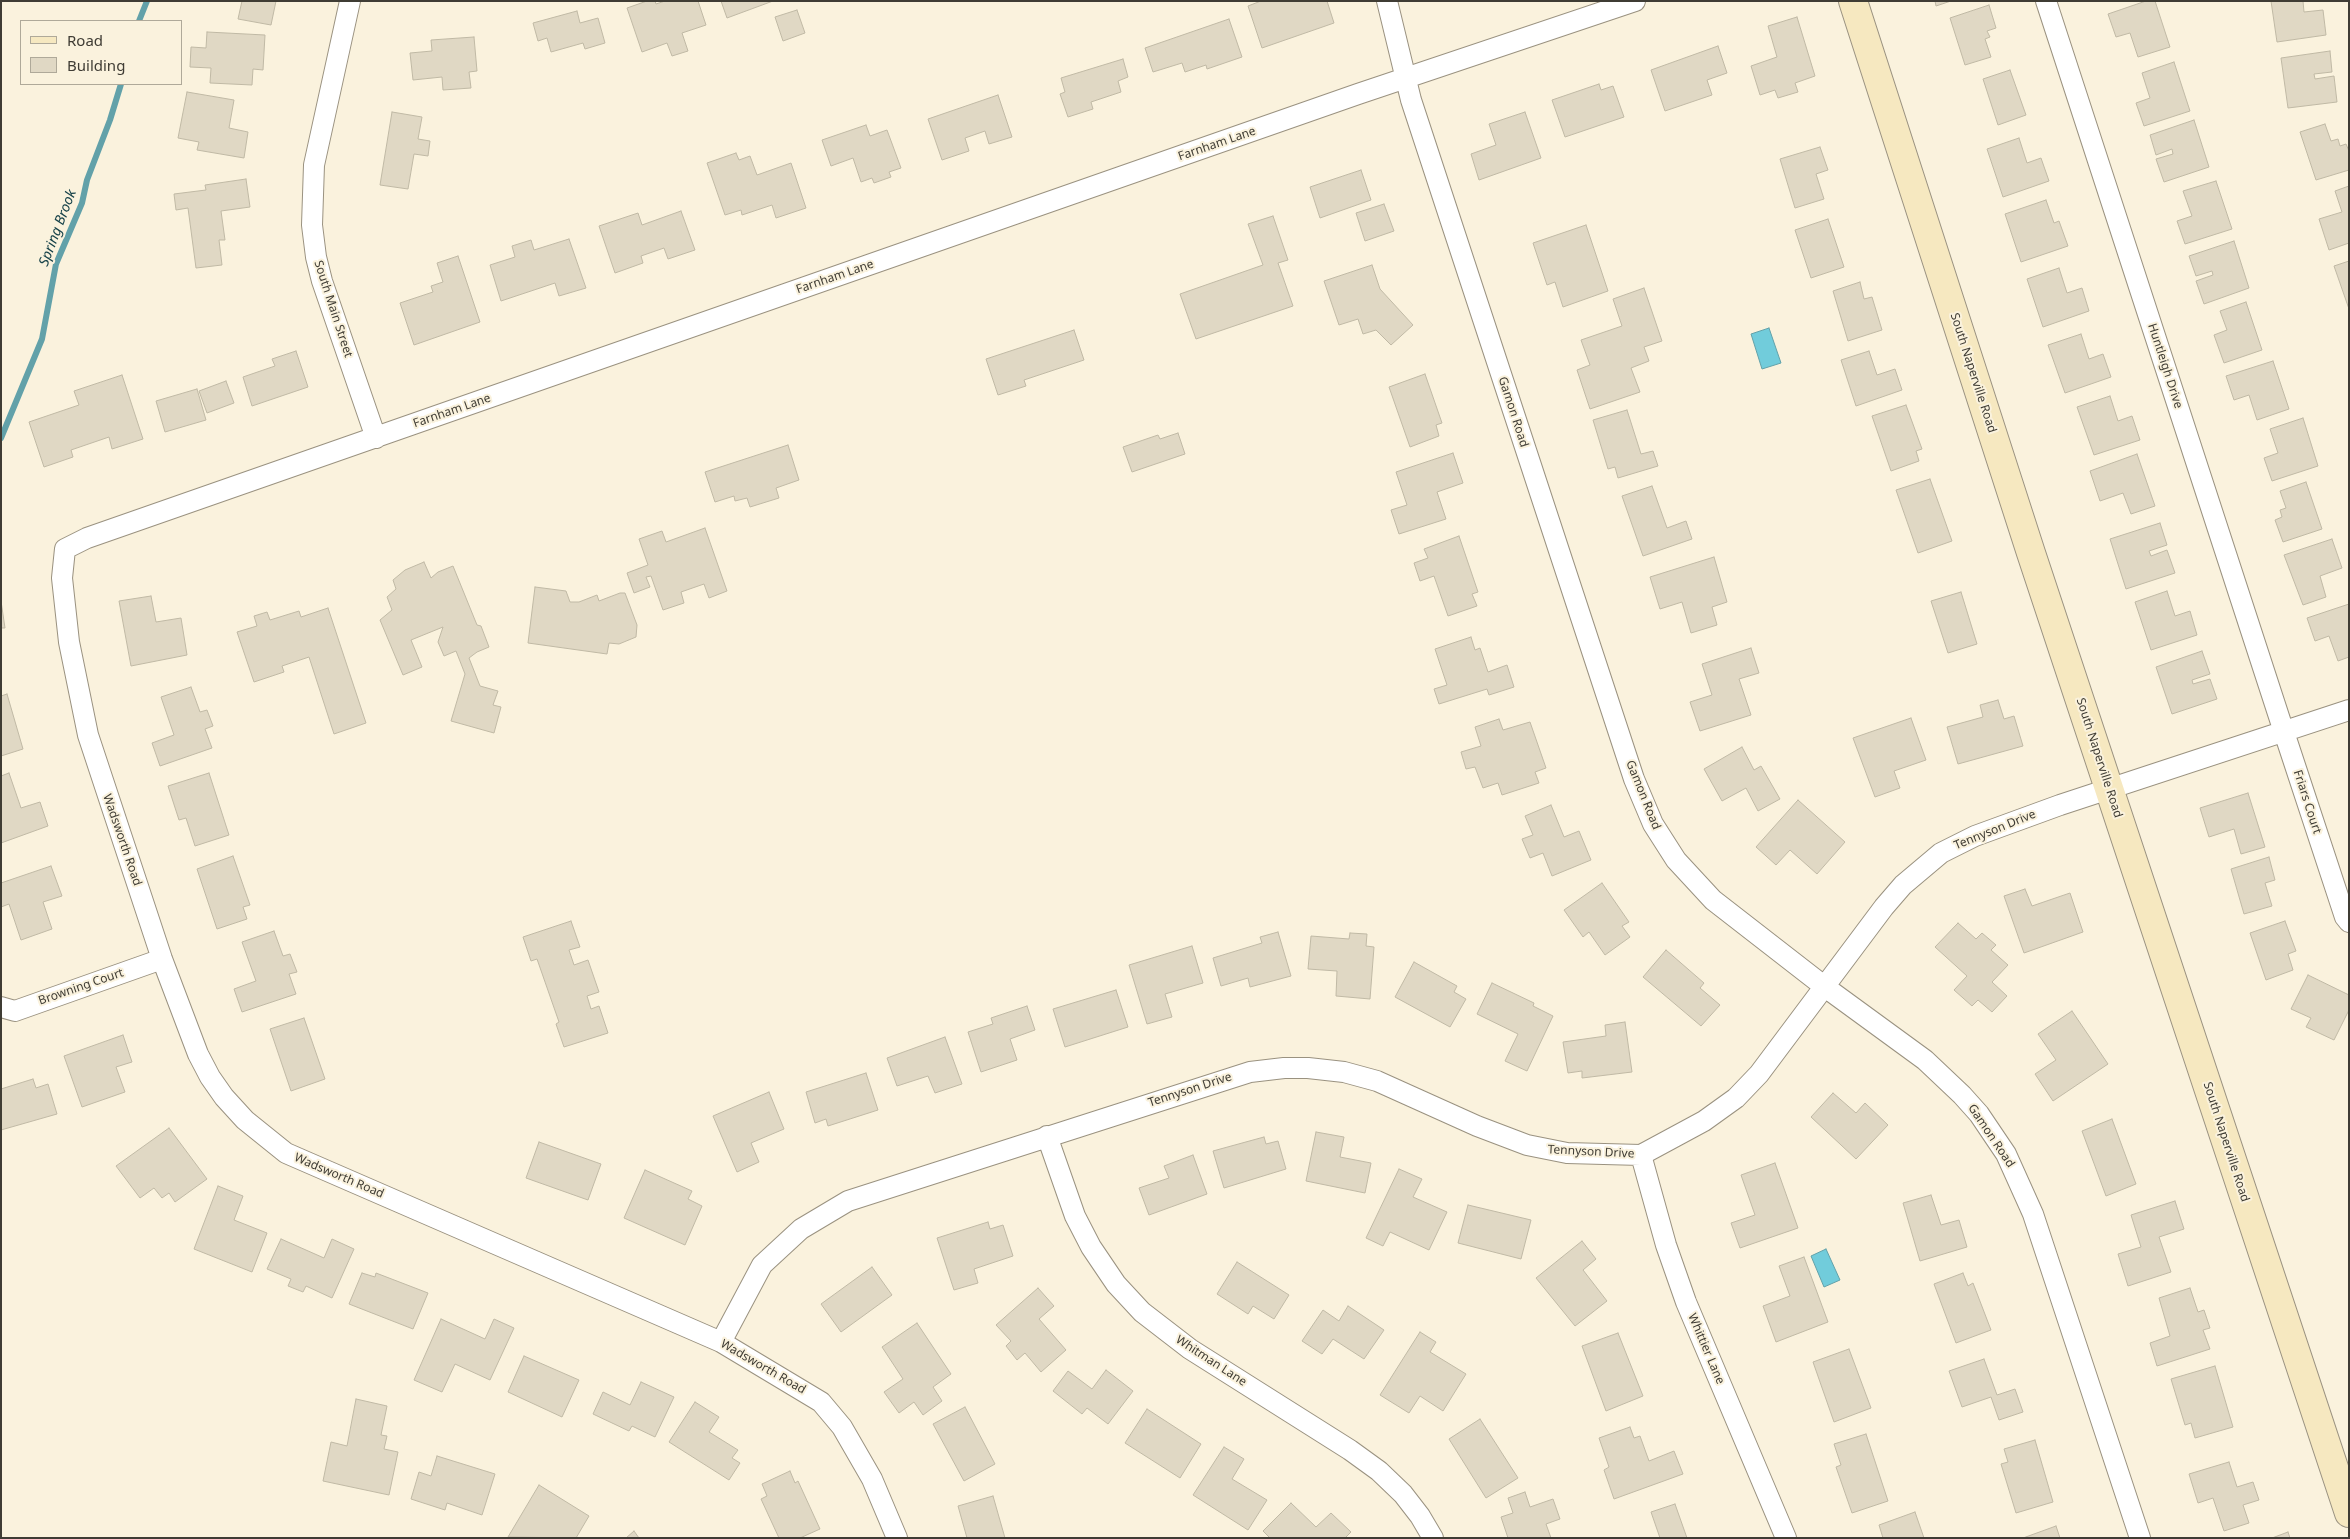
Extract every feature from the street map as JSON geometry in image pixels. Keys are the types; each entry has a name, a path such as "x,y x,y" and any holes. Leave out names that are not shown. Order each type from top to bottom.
{"main road":[{"name":"South Naperville Road","path":"1854,1 2109,788 2349,1513"}],"street":[{"name":"South Main Street","path":"350,1 314,165 312,225 316,257 322,281 376,438"},
{"name":"Gamon Road","path":"1388,1 1411,100 1644,804 1664,843 1693,881 1713,900 1825,987 1925,1060 1945,1077 1979,1114 2006,1154 2033,1214 2140,1538"},
{"name":"Farnham Lane","path":"62,578 65,549 87,538 1407,78 1634,1"},
{"name":"Huntleigh Drive","path":"2046,1 2284,732"},
{"name":"Wadsworth Road","path":"62,578 73,668 88,735 162,959 198,1054 224,1098 245,1120 286,1153 721,1342 821,1402 842,1427 872,1479 897,1538"},
{"name":"Tennyson Drive","path":"721,1342 762,1265 814,1219 848,1201 1232,1076 1284,1068 1308,1068 1344,1072 1377,1081 1476,1126 1526,1145 1567,1153 1641,1155 1704,1120 1736,1098 1759,1074 1903,884 1941,853 1974,836 2109,788 2349,710"},
{"name":"Friars Court","path":"2284,732 2339,874 2345,917 2349,922"},
{"name":"Browning Court","path":"1,1006 15,1011 162,959"},
{"name":"Whitman Lane","path":"1047,1136 1075,1216 1091,1247 1116,1284 1142,1312 1190,1349 1350,1450 1379,1471 1403,1494 1420,1516 1433,1538"},
{"name":"Whittier Lane","path":"1641,1155 1666,1245 1686,1302 1786,1538"}],"water":[{"path":"1769,328 1781,363 1762,369 1751,334"},
{"path":"1826,1249 1840,1280 1824,1287 1811,1256"}],"building":[{"path":"242,1 276,1 271,25 238,19"},
{"path":"647,1 655,1 656,4 665,1 698,1 706,25 682,33 688,51 672,56 667,43 642,52 627,8"},
{"path":"721,1 773,1 727,18"},
{"path":"1261,1 1327,1 1334,23 1262,48 1248,6"},
{"path":"1935,1 1951,1 1936,6"},
{"path":"2146,1 2155,1 2170,47 2138,57 2130,33 2116,37 2108,14"},
{"path":"2271,1 2303,1 2304,12 2323,10 2326,35 2277,42"},
{"path":"1989,5 1996,28 1987,31 1990,37 1985,39 1991,57 1965,65 1950,18"},
{"path":"797,10 805,33 783,41 775,17"},
{"path":"577,11 580,23 598,18 605,43 585,49 583,43 551,52 547,38 538,41 533,23"},
{"path":"1797,17 1815,76 1795,83 1798,92 1778,98 1775,90 1760,95 1751,66 1777,57 1768,26"},
{"path":"1229,19 1242,57 1207,69 1206,65 1185,72 1182,63 1153,72 1145,48"},
{"path":"207,32 265,35 263,70 253,69 252,85 210,83 211,68 190,67 191,47 206,48"},
{"path":"474,37 477,71 469,72 471,88 443,90 442,77 413,80 410,53 432,51 431,40"},
{"path":"1718,46 1727,73 1707,80 1712,95 1665,111 1651,70"},
{"path":"2330,51 2332,72 2314,74 2315,79 2334,76 2337,102 2288,108 2281,58"},
{"path":"1123,59 1128,77 1118,81 1121,92 1091,102 1093,109 1068,117 1060,94 1065,92 1061,78"},
{"path":"2174,62 2190,111 2144,126 2136,103 2150,98 2142,73"},
{"path":"2010,70 2026,115 1998,125 1983,79"},
{"path":"1599,84 1601,90 1613,86 1624,117 1565,137 1552,100"},
{"path":"187,92 234,100 229,128 248,132 244,158 197,150 199,142 178,138"},
{"path":"998,95 1012,137 989,144 985,131 965,138 969,151 942,160 928,119"},
{"path":"392,112 422,117 418,139 430,141 428,156 414,154 408,189 380,185"},
{"path":"1525,112 1541,158 1479,180 1471,154 1496,145 1489,124"},
{"path":"2194,120 2209,167 2164,182 2156,159 2173,154 2172,149 2156,155 2150,135"},
{"path":"2325,124 2331,141 2338,139 2340,146 2346,144 2349,151 2349,170 2316,180 2300,132"},
{"path":"866,125 870,136 887,130 901,168 889,172 891,177 874,183 872,178 861,182 853,158 831,166 822,140"},
{"path":"2019,138 2027,163 2041,158 2049,181 2003,197 1987,149"},
{"path":"1820,147 1828,170 1816,174 1824,199 1795,208 1780,159"},
{"path":"736,153 739,160 750,156 757,175 791,163 806,208 776,218 772,205 742,215 741,210 725,215 707,163"},
{"path":"1361,170 1371,200 1320,218 1310,187"},
{"path":"246,179 250,207 221,211 225,240 219,240 222,265 196,268 188,208 176,210 174,194 206,190 205,185"},
{"path":"2216,181 2232,229 2185,244 2177,221 2192,216 2183,191"},
{"path":"2349,186 2349,243 2329,250 2319,219 2342,212 2335,191"},
{"path":"2046,200 2054,223 2059,221 2068,246 2021,262 2005,214"},
{"path":"1384,204 1394,231 1365,241 1356,213"},
{"path":"681,211 695,250 668,259 664,248 641,256 643,263 615,273 599,226 638,213 642,225"},
{"path":"1273,216 1288,260 1278,263 1293,306 1196,339 1180,294 1263,265 1248,224"},
{"path":"1828,219 1844,267 1811,278 1795,230"},
{"path":"1586,225 1608,291 1563,307 1555,282 1547,285 1533,243"},
{"path":"569,239 586,288 559,296 555,283 501,301 490,265 515,257 512,246 531,240 534,250"},
{"path":"2234,241 2249,288 2204,304 2196,281 2213,275 2212,271 2196,276 2189,256"},
{"path":"458,256 480,322 414,345 400,303 433,292 431,286 443,282 437,263"},
{"path":"2349,261 2349,309 2334,266"},
{"path":"1372,265 1380,289 1413,325 1391,345 1376,330 1363,334 1358,319 1339,325 1324,281"},
{"path":"2059,268 2067,293 2082,288 2089,311 2043,327 2027,279"},
{"path":"1860,282 1864,299 1872,297 1882,330 1848,341 1833,291"},
{"path":"1644,288 1662,341 1644,347 1649,361 1631,368 1640,392 1590,409 1577,370 1590,365 1581,340 1622,326 1613,299"},
{"path":"2246,302 2262,350 2224,363 2214,335 2227,330 2220,311"},
{"path":"1074,330 1084,360 1024,380 1026,386 998,395 986,359"},
{"path":"2081,334 2089,359 2103,354 2111,377 2065,393 2048,345"},
{"path":"296,351 308,387 252,406 243,377 275,366 272,359"},
{"path":"1869,351 1877,375 1895,369 1902,390 1856,406 1841,360"},
{"path":"2273,361 2289,409 2257,420 2249,395 2234,400 2226,376"},
{"path":"1425,374 1442,423 1436,425 1439,436 1410,447 1389,387"},
{"path":"122,375 143,439 112,449 109,437 71,450 73,457 44,467 29,422 79,405 74,391"},
{"path":"226,381 234,403 207,413 199,391"},
{"path":"197,389 206,420 165,432 156,401"},
{"path":"2110,396 2118,421 2132,416 2140,440 2094,455 2077,407"},
{"path":"1906,405 1922,449 1916,451 1919,461 1891,471 1872,416"},
{"path":"1627,410 1641,454 1653,451 1658,466 1618,478 1615,467 1608,469 1593,420"},
{"path":"2303,418 2318,466 2272,481 2264,458 2278,453 2270,429"},
{"path":"1178,433 1185,454 1132,472 1123,447 1158,435 1160,439"},
{"path":"788,445 799,480 776,488 779,498 750,507 747,498 735,501 734,496 715,502 705,472"},
{"path":"1453,453 1463,483 1437,492 1446,519 1399,534 1391,510 1407,505 1396,472"},
{"path":"2137,454 2155,506 2131,514 2123,493 2100,501 2090,471"},
{"path":"1930,479 1952,541 1918,553 1896,490"},
{"path":"2306,482 2322,529 2283,542 2275,520 2282,517 2280,510 2286,508 2280,491"},
{"path":"1652,486 1667,528 1686,521 1692,539 1643,556 1622,496"},
{"path":"2160,523 2167,545 2149,551 2151,556 2167,550 2175,573 2126,589 2110,539"},
{"path":"705,528 727,591 709,598 704,584 681,592 684,603 663,610 651,576 646,577 650,587 634,593 627,573 648,565 639,539 662,531 666,542"},
{"path":"1459,536 1478,592 1472,594 1477,606 1448,616 1434,576 1420,581 1414,563 1428,558 1424,549"},
{"path":"2332,539 2342,568 2320,576 2326,597 2303,605 2284,555"},
{"path":"1714,557 1727,602 1712,607 1717,625 1691,633 1682,602 1660,609 1650,577"},
{"path":"424,562 431,578 438,572 453,566 477,625 481,626 489,647 469,658 480,686 498,691 493,705 501,707 494,733 451,721 465,674 456,651 444,656 438,642 443,627 411,640 422,667 403,675 380,620 392,610 387,597 396,589 393,580 405,570"},
{"path":"535,587 566,591 570,602 579,602 597,595 599,601 625,593 637,625 636,637 619,644 609,643 607,654 528,643"},
{"path":"2167,591 2175,616 2190,611 2197,635 2151,650 2135,602"},
{"path":"1961,592 1977,644 1948,653 1931,601"},
{"path":"151,596 156,622 181,618 187,655 131,666 119,601"},
{"path":"1,601 5,628 1,628"},
{"path":"2349,604 2349,657 2338,661 2329,636 2315,641 2307,618"},
{"path":"328,608 366,723 334,734 309,657 282,666 284,672 254,682 237,632 257,626 254,616 267,612 270,620 299,611 301,617"},
{"path":"1471,637 1475,650 1480,648 1488,672 1507,665 1514,687 1489,695 1487,689 1439,704 1434,689 1447,685 1435,649"},
{"path":"1751,648 1759,673 1739,679 1751,715 1700,731 1690,702 1712,695 1702,664"},
{"path":"2202,651 2210,674 2192,680 2193,684 2210,679 2217,699 2172,714 2156,667"},
{"path":"191,687 200,712 207,710 213,726 205,729 212,748 160,766 152,743 174,735 161,697"},
{"path":"7,694 23,749 1,756 1,696"},
{"path":"1998,700 2004,719 2014,716 2023,746 1958,764 1947,727 1983,717 1980,705"},
{"path":"1911,718 1926,760 1894,771 1900,788 1875,797 1853,738"},
{"path":"1499,719 1503,730 1530,722 1546,768 1535,772 1539,783 1502,795 1498,783 1483,788 1475,767 1466,769 1461,752 1481,746 1475,727"},
{"path":"1742,747 1754,770 1761,766 1780,799 1758,811 1746,788 1722,801 1704,769"},
{"path":"9,773 21,808 40,802 48,826 1,843 1,776"},
{"path":"209,773 229,835 195,846 186,818 179,820 168,786"},
{"path":"2248,793 2265,847 2241,854 2234,829 2209,837 2200,808"},
{"path":"1798,800 1845,842 1817,874 1790,850 1776,865 1756,847"},
{"path":"1551,805 1564,837 1579,831 1591,860 1552,876 1543,853 1530,858 1522,839 1533,835 1525,816"},
{"path":"233,856 250,905 243,907 247,919 217,929 197,869"},
{"path":"2269,857 2275,880 2265,883 2272,906 2244,914 2231,869"},
{"path":"51,866 62,896 43,902 52,929 21,940 9,904 1,907 1,883"},
{"path":"1602,883 1629,922 1622,926 1630,937 1605,955 1589,932 1583,937 1564,910"},
{"path":"2025,889 2032,906 2070,893 2083,932 2024,953 2004,896"},
{"path":"571,921 580,947 569,950 574,965 588,960 599,992 587,996 591,1009 599,1006 608,1033 564,1047 556,1024 559,1022 537,959 531,961 523,937"},
{"path":"2285,921 2296,951 2288,954 2293,970 2266,980 2250,933"},
{"path":"1958,923 1976,939 1982,933 1996,945 1991,950 2008,965 1992,982 2007,996 1992,1012 1978,1000 1972,1006 1954,990 1967,976 1935,947"},
{"path":"274,931 283,956 290,954 297,972 289,974 296,994 242,1012 234,989 256,981 242,942"},
{"path":"1278,932 1291,976 1250,987 1248,978 1221,986 1213,958 1262,943 1260,937"},
{"path":"1350,933 1367,934 1366,946 1374,947 1370,999 1336,996 1337,971 1308,969 1311,936 1349,939"},
{"path":"1192,946 1203,983 1165,994 1172,1017 1147,1024 1129,965"},
{"path":"1666,950 1704,983 1700,988 1720,1005 1701,1026 1643,977"},
{"path":"1414,962 1457,986 1454,992 1466,999 1450,1027 1395,997"},
{"path":"2308,975 2349,995 2349,1010 2334,1040 2306,1027 2311,1018 2291,1009"},
{"path":"1492,983 1534,1003 1533,1006 1553,1016 1527,1071 1505,1061 1518,1034 1477,1014"},
{"path":"1116,990 1128,1027 1065,1047 1053,1009"},
{"path":"1027,1006 1035,1030 1010,1039 1017,1060 981,1072 968,1032 993,1024 991,1018"},
{"path":"2072,1011 2108,1064 2053,1101 2035,1074 2056,1060 2038,1034"},
{"path":"304,1018 325,1079 291,1091 270,1029"},
{"path":"1625,1022 1632,1072 1582,1078 1582,1071 1568,1073 1563,1042 1606,1036 1605,1025"},
{"path":"123,1035 132,1062 116,1067 125,1092 82,1107 64,1056"},
{"path":"945,1037 962,1084 935,1093 928,1076 897,1086 887,1058"},
{"path":"866,1073 878,1110 828,1126 826,1119 815,1123 806,1092"},
{"path":"33,1079 36,1088 48,1084 57,1114 1,1130 1,1089"},
{"path":"769,1092 784,1129 751,1143 759,1162 737,1172 713,1116"},
{"path":"1833,1093 1856,1113 1865,1103 1888,1125 1856,1159 1811,1117"},
{"path":"2112,1119 2136,1184 2106,1196 2082,1131"},
{"path":"169,1128 207,1179 175,1202 169,1193 162,1198 154,1188 140,1198 116,1166"},
{"path":"1316,1132 1344,1137 1340,1157 1371,1163 1365,1193 1306,1181"},
{"path":"1264,1137 1266,1144 1278,1141 1286,1169 1224,1188 1213,1151"},
{"path":"539,1142 601,1164 588,1200 526,1178"},
{"path":"1193,1155 1207,1194 1149,1215 1139,1188 1169,1178 1164,1166"},
{"path":"1775,1163 1798,1228 1740,1248 1731,1223 1755,1215 1741,1175"},
{"path":"1399,1169 1422,1179 1413,1197 1447,1212 1429,1250 1390,1232 1383,1246 1366,1238"},
{"path":"645,1170 692,1191 688,1199 702,1206 685,1245 624,1218"},
{"path":"218,1186 243,1196 234,1220 267,1233 252,1272 194,1249"},
{"path":"1931,1195 1941,1225 1959,1220 1967,1247 1920,1261 1903,1203"},
{"path":"2175,1201 2184,1229 2159,1237 2171,1272 2128,1286 2118,1254 2141,1247 2131,1215"},
{"path":"1468,1205 1531,1220 1521,1259 1458,1243"},
{"path":"988,1222 990,1229 1003,1225 1013,1256 974,1269 978,1283 954,1290 937,1238"},
{"path":"281,1239 324,1258 332,1239 354,1249 332,1298 306,1286 303,1292 288,1286 291,1279 267,1269"},
{"path":"1582,1241 1596,1259 1583,1270 1607,1301 1575,1326 1536,1278"},
{"path":"1804,1257 1828,1322 1776,1342 1763,1306 1790,1296 1779,1266"},
{"path":"1237,1262 1289,1295 1274,1319 1253,1306 1248,1314 1217,1294"},
{"path":"872,1267 892,1295 841,1332 821,1304"},
{"path":"362,1273 375,1277 376,1273 428,1293 413,1329 349,1304"},
{"path":"1963,1273 1968,1286 1973,1283 1991,1330 1956,1343 1934,1284"},
{"path":"1038,1288 1054,1306 1039,1319 1066,1350 1041,1372 1025,1353 1017,1360 1006,1346 1011,1341 996,1325"},
{"path":"2190,1288 2198,1312 2204,1310 2210,1328 2203,1330 2210,1349 2157,1366 2150,1343 2170,1336 2159,1298"},
{"path":"1348,1306 1384,1330 1364,1359 1333,1339 1322,1354 1302,1341 1323,1310 1339,1321"},
{"path":"441,1319 485,1339 494,1319 514,1328 490,1380 455,1364 442,1392 414,1380"},
{"path":"917,1323 951,1374 933,1387 942,1401 923,1415 914,1402 899,1413 884,1392 903,1379 882,1347"},
{"path":"1420,1332 1436,1342 1430,1352 1466,1374 1443,1411 1420,1396 1409,1413 1380,1395"},
{"path":"1618,1333 1643,1396 1606,1411 1582,1346"},
{"path":"1849,1349 1871,1408 1834,1422 1813,1362"},
{"path":"524,1356 579,1380 562,1417 508,1392"},
{"path":"1984,1359 1997,1395 2015,1389 2023,1412 1999,1420 1991,1397 1962,1407 1949,1371"},
{"path":"2215,1366 2233,1427 2195,1438 2191,1423 2185,1425 2171,1379"},
{"path":"1106,1370 1133,1391 1108,1424 1087,1408 1082,1414 1053,1391 1068,1371 1092,1389"},
{"path":"641,1382 674,1397 655,1437 632,1426 629,1431 593,1414 603,1392 630,1405"},
{"path":"356,1399 387,1406 381,1435 387,1436 384,1449 398,1452 389,1495 323,1481 331,1442 347,1446"},
{"path":"695,1402 719,1417 709,1432 738,1450 732,1458 740,1463 729,1480 669,1442"},
{"path":"965,1407 995,1464 964,1481 933,1424"},
{"path":"1147,1409 1201,1444 1180,1478 1125,1443"},
{"path":"1480,1419 1518,1478 1486,1498 1449,1439"},
{"path":"1630,1427 1634,1438 1640,1436 1649,1461 1674,1451 1683,1474 1614,1499 1604,1470 1609,1467 1599,1438"},
{"path":"1866,1434 1888,1501 1852,1513 1836,1467 1841,1465 1834,1444"},
{"path":"2035,1440 2053,1502 2016,1513 2001,1464 2008,1462 2004,1449"},
{"path":"1224,1447 1244,1459 1232,1479 1267,1500 1248,1530 1193,1495"},
{"path":"437,1456 495,1474 482,1515 447,1503 445,1510 411,1499 419,1472 431,1476"},
{"path":"2229,1462 2237,1487 2253,1482 2259,1500 2243,1505 2249,1523 2224,1531 2213,1498 2198,1503 2189,1474"},
{"path":"790,1471 795,1483 798,1481 820,1529 800,1538 779,1538 761,1499 767,1496 762,1484"},
{"path":"539,1485 589,1516 576,1538 508,1537"},
{"path":"1525,1492 1530,1507 1553,1499 1560,1519 1546,1524 1551,1538 1508,1538 1501,1517 1513,1513 1508,1498"},
{"path":"993,1496 1005,1538 967,1538 958,1506"},
{"path":"1291,1503 1316,1527 1331,1513 1351,1532 1345,1538 1270,1538 1263,1531"},
{"path":"1675,1504 1687,1538 1660,1538 1651,1512"},
{"path":"1915,1512 1924,1538 1883,1538 1879,1525"},
{"path":"2056,1526 2060,1538 2023,1538"},
{"path":"634,1531 639,1538 626,1538"},
{"path":"2288,1532 2290,1538 2272,1538"}],"waterway":[{"name":"Spring Brook","path":"139,20 147,1"},
{"name":"Spring Brook","path":"1,438 42,339 56,264 82,203 87,180 110,120 121,85"}]}
